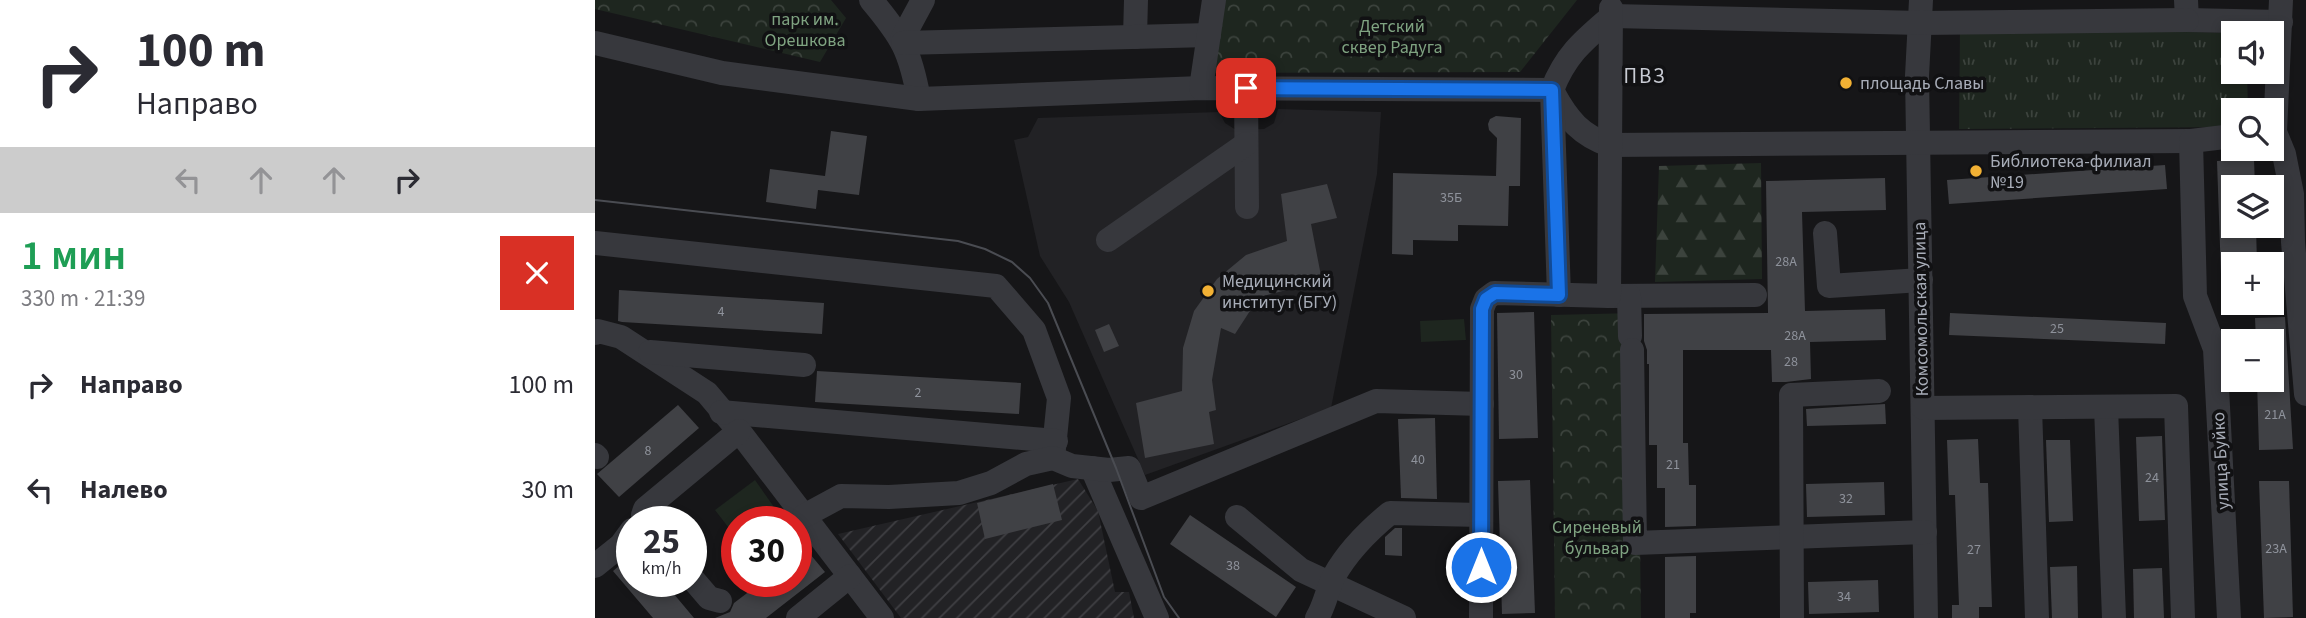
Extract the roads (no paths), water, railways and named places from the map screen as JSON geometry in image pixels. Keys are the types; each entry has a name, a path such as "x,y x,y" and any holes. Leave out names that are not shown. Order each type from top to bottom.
{"street":[{"path":"871,0 902,41 912,63 919,99"},
{"path":"902,41 923,0"},
{"path":"1135,37 1136,0"},
{"path":"1201,88 1214,0"},
{"path":"1611,8 1609,145 1619,296 1631,343 1635,542 1925,532"},
{"path":"1559,295 1552,90 1560,69 1611,8 2281,11 2275,98"},
{"name":"Комсомольская улица","path":"1921,11 1917,76 1926,618"},
{"path":"902,41 1209,35"},
{"path":"595,43 722,73 919,99 1201,88 1552,90"},
{"path":"1246,88 1247,207"},
{"path":"1552,90 1563,112 1579,130 1592,139 1609,145 2190,141 2221,137"},
{"name":"улица Буйко","path":"2190,141 2195,296 2215,349 2229,618"},
{"path":"1108,240 1246,144"},
{"path":"2284,154 2302,233 2306,394"},
{"path":"1825,233 1829,286 1921,280"},
{"path":"595,243 996,286 1034,330 1059,398 1054,449"},
{"path":"1481,618 1482,309 1486,299 1495,293 1755,295"},
{"path":"595,332 621,337 707,393 796,506"},
{"path":"646,351 804,365"},
{"path":"1792,618 1791,395 1879,391"},
{"path":"722,412 1054,449 1072,466 1129,468 1142,498 1376,401 1482,404"},
{"path":"2030,407 2037,618"},
{"path":"2106,407 2114,618"},
{"path":"1923,408 2176,407 2183,618"},
{"path":"649,506 739,431"},
{"path":"812,512 841,496 959,493 991,483 1054,449"},
{"path":"1092,468 1157,618"},
{"path":"1317,618 1331,584 1363,535 1390,513 1482,515"},
{"path":"1237,517 1301,570 1404,618"},
{"path":"812,526 882,618"},
{"path":"595,566 616,549"},
{"path":"798,618 850,576"},
{"path":"707,596 720,601"}],"tram line":[{"path":"595,200 958,241 985,249 1012,262 1030,278 1048,303 1116,468 1164,597 1179,618"}],"place":[{"name":"площадь Славы","path":"1846,83"},
{"name":"Библиотека-филиал №19","path":"1976,171"},
{"name":"Медицинский институт (БГУ)","path":"1208,291"}],"district":[{"name":"ПВЗ","path":"1645,76"}],"park label":[{"name":"парк им. Орешкова","path":"805,29"},
{"name":"Детский сквер Радуга","path":"1392,36"},
{"name":"Сиреневый бульвар","path":"1597,537"}]}
